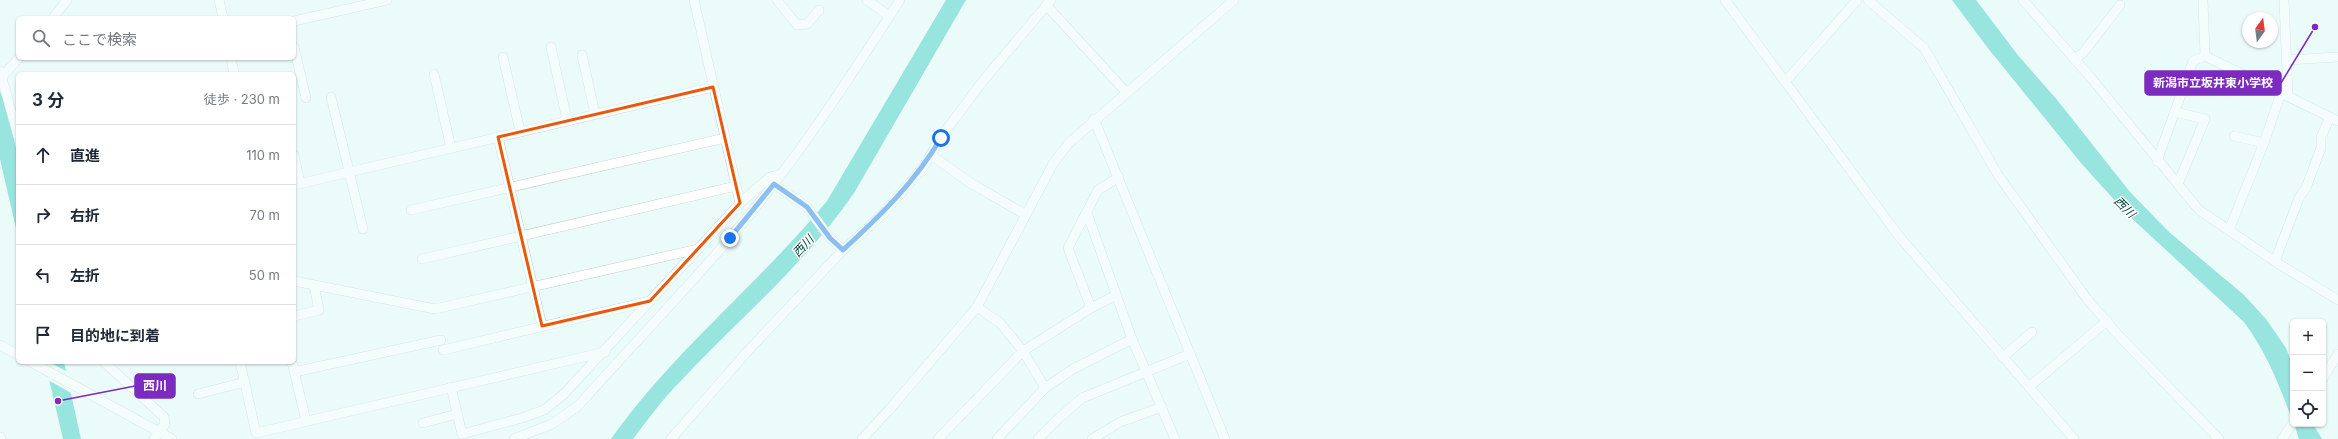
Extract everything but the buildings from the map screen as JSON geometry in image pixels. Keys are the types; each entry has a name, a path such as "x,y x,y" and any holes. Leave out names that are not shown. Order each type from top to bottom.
{"street":[{"path":"219,0 223,16"},
{"path":"296,21 387,0"},
{"path":"694,0 740,203"},
{"path":"777,0 797,25 806,24 819,10"},
{"path":"867,0 889,16"},
{"path":"514,439 552,424 578,406 730,238 774,184 852,76 900,0"},
{"path":"862,439 889,410 977,307 1054,162 1070,143 1094,119 1234,0"},
{"path":"1725,0 1898,235 2074,439"},
{"path":"1786,81 1857,0"},
{"path":"1868,0 1924,48 1998,175 2087,299 2106,321 2219,439"},
{"path":"2203,0 2205,56"},
{"path":"2229,230 2284,95 2287,60 2284,0"},
{"path":"54,16 64,1"},
{"path":"2028,2 2199,210 2275,261 2337,295"},
{"path":"671,439 746,353 843,250 883,214 924,166 982,82 1048,3 1126,92"},
{"path":"2074,59 2084,53 2120,5"},
{"path":"551,47 567,120"},
{"path":"296,56 306,98"},
{"path":"582,56 595,114"},
{"path":"2157,160 2193,61 2205,56 2334,119 2321,136 2321,148 2308,182 2299,198 2275,261"},
{"path":"2287,60 2338,57"},
{"path":"503,58 520,131"},
{"path":"16,129 1,75 17,60"},
{"path":"231,60 234,72"},
{"path":"434,74 451,148"},
{"path":"296,174 297,184 713,87"},
{"path":"331,97 363,229"},
{"path":"2175,112 2205,119 2178,184"},
{"path":"1094,119 1120,177 1225,439"},
{"path":"498,136 542,326"},
{"path":"2234,136 2264,143"},
{"path":"411,210 725,138"},
{"path":"931,155 969,182 1026,215"},
{"path":"452,387 462,434 522,418 544,410 563,395 605,352 740,203 770,177 781,174"},
{"path":"1090,308 1068,248 1098,190 1120,177"},
{"path":"774,184 807,207 830,238 843,250"},
{"path":"422,259 736,186"},
{"path":"1086,213 1132,339 1175,439"},
{"path":"296,281 435,309 698,249"},
{"path":"296,316 319,310 314,285"},
{"path":"938,439 1024,351 1090,308 1116,295"},
{"path":"443,350 650,301"},
{"path":"977,307 1000,323 1024,351 1045,388"},
{"path":"2029,386 2106,321"},
{"path":"2003,357 2032,332"},
{"path":"997,439 1045,388 1073,369 1132,339"},
{"path":"294,372 441,340"},
{"path":"0,345 16,354"},
{"path":"240,364 256,433 605,352"},
{"path":"1038,439 1082,398 1190,354"},
{"path":"2326,373 2338,354"},
{"path":"35,364 77,386 156,436 172,439"},
{"path":"106,364 164,417 165,424 156,436"},
{"path":"292,364 306,421"},
{"path":"198,394 245,382"},
{"path":"1092,439 1120,422 1162,407"},
{"path":"423,423 457,414"},
{"path":"2283,437 2290,426"}],"highlighted area":[{"path":"713,87 740,203 650,301 542,326 498,137"}],"water":[{"path":"946,0 966,0 854,193 834,220 813,246 673,389 633,439 611,439 661,376 773,261 827,201"},
{"path":"1952,0 1976,0 2017,54 2058,101 2130,192 2169,232 2244,295 2266,319 2286,348 2290,358 2290,414 2278,383 2266,358 2244,322 2127,214 2081,163 1987,47"},
{"path":"0,91 7,109 16,148 16,228 0,159"},
{"path":"45,364 64,364 81,439 63,439"},
{"path":"2295,427 2315,427 2322,439 2299,439"}],"pier":[{"path":"43,364 53,364 68,372 73,394 46,379"}],"place":[{"name":"新潟市立坂井東小学校","path":"2315,27"},
{"name":"西川","path":"58,401"}],"route":[{"path":"730,238 774,184 807,207 830,238 843,250 883,214 924,166 941,138"}]}
